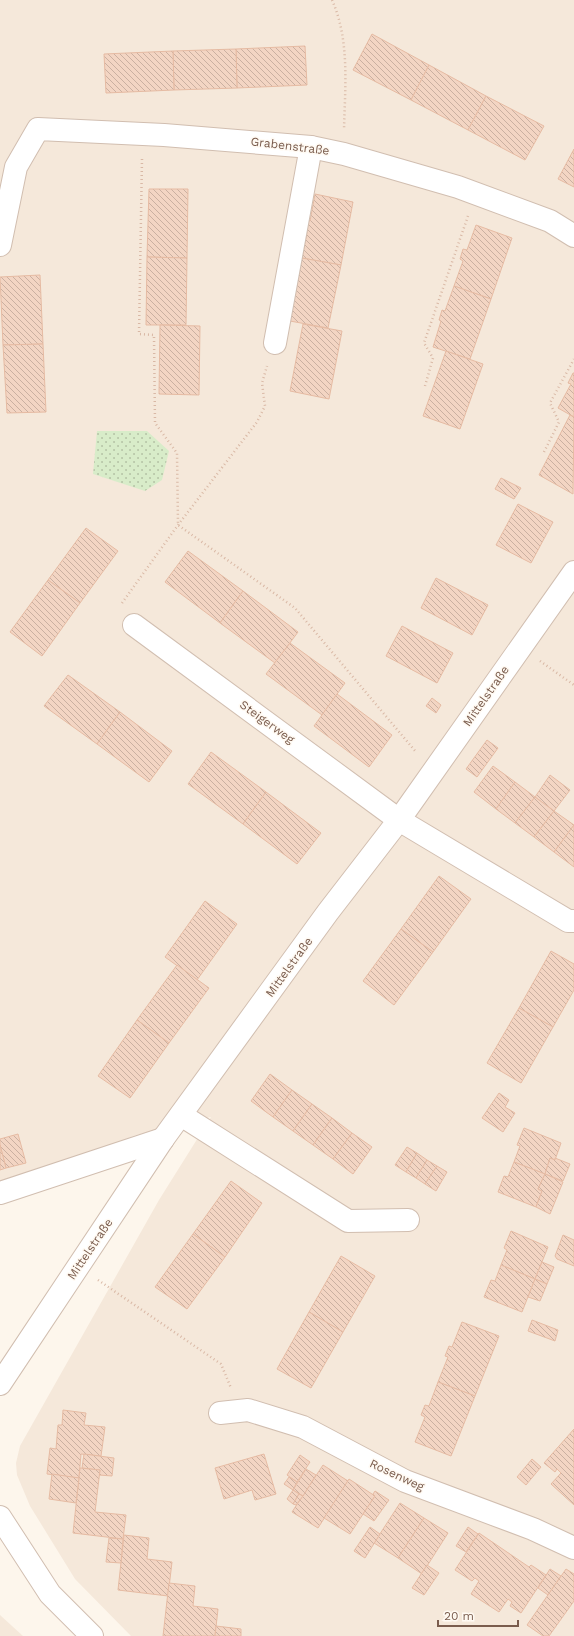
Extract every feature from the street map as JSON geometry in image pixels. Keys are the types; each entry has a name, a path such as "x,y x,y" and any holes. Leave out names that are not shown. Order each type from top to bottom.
{"street":[{"name":"Grabenstraße","path":"0,245 16,166 38,129 142,134 311,146 344,154 476,194 550,221 574,236"},
{"path":"275,343 311,146"},
{"name":"Mittelstraße","path":"0,1384 163,1139 328,912 399,820 574,572"},
{"name":"Steigerweg","path":"134,625 399,820"},
{"path":"399,820 568,921 574,921"},
{"path":"181,1115 348,1221 408,1220"},
{"path":"0,1193 163,1139"},
{"name":"Rosenweg","path":"230,1412 248,1410 303,1427 405,1481 533,1529 574,1548"},
{"path":"0,1517 50,1594 92,1636"}],"path":[{"path":"332,0 342,34 345,61 344,154"},
{"path":"142,134 139,334 154,335 155,423 177,453 178,525"},
{"path":"425,386 433,358 424,343 476,194"},
{"path":"134,625 116,611 178,525 257,422 265,406 262,383 275,343"},
{"path":"544,452 559,422 550,403 574,359"},
{"path":"178,525 295,608 433,772"},
{"path":"520,647 574,685"},
{"path":"78,1266 221,1364 230,1412"}],"shaded area":[{"path":"0,0 574,0 574,1636 131,1636 75,1579 30,1506 17,1475 16,1463 20,1446 159,1200 211,1117 136,1135 0,1189"},
{"path":"0,1615 23,1636 0,1636"}],"green space":[{"path":"97,431 147,431 169,451 162,480 145,491 93,474"}],"building":[{"path":"372,34 429,65 411,100 353,70"},
{"path":"305,46 307,85 237,88 236,49"},
{"path":"236,49 237,88 174,90 173,51"},
{"path":"173,51 174,90 106,93 104,54"},
{"path":"429,65 486,96 468,130 411,100"},
{"path":"486,96 544,126 525,160 468,130"},
{"path":"574,149 574,187 558,179"},
{"path":"149,189 188,189 187,258 147,257"},
{"path":"315,194 353,202 341,265 302,258 307,232 304,231 306,220 310,221"},
{"path":"476,225 512,238 491,299 454,286 463,261 460,259 463,249 467,250"},
{"path":"147,257 187,258 186,325 146,325"},
{"path":"302,258 341,265 328,328 290,321 294,283 297,284"},
{"path":"40,275 43,344 3,345 0,277"},
{"path":"454,286 491,299 470,359 433,347 441,321 439,320 442,310 445,311"},
{"path":"303,324 342,331 329,399 290,391"},
{"path":"160,325 200,326 199,395 159,394"},
{"path":"43,344 46,412 7,413 3,345"},
{"path":"446,351 483,364 460,429 423,416"},
{"path":"573,373 574,417 558,408 571,384 568,383"},
{"path":"570,415 574,417 573,494 539,475"},
{"path":"501,478 521,488 514,499 495,489"},
{"path":"518,504 553,522 531,563 496,545"},
{"path":"86,528 118,551 80,603 48,580"},
{"path":"188,551 243,591 220,623 165,582"},
{"path":"436,578 488,605 472,635 421,608"},
{"path":"48,580 80,603 42,656 10,632"},
{"path":"243,591 298,632 275,663 220,623"},
{"path":"402,626 453,653 437,683 386,656"},
{"path":"290,643 345,683 322,715 266,674"},
{"path":"68,675 120,712 97,744 44,706"},
{"path":"337,694 392,735 369,767 314,726"},
{"path":"432,698 441,705 436,713 426,706"},
{"path":"120,712 172,751 149,782 97,744"},
{"path":"487,740 498,748 477,777 466,769"},
{"path":"211,752 266,792 243,824 188,784"},
{"path":"493,766 515,782 496,809 474,792"},
{"path":"550,775 570,790 554,811 535,797"},
{"path":"515,782 535,797 515,823 496,809"},
{"path":"266,792 321,833 297,864 243,824"},
{"path":"535,797 554,811 534,837 515,823"},
{"path":"554,811 574,825 554,852 534,837"},
{"path":"574,825 574,867 554,852"},
{"path":"439,876 471,899 433,952 401,929"},
{"path":"205,901 237,924 197,980 165,957"},
{"path":"401,929 433,952 394,1005 363,981"},
{"path":"551,951 574,964 574,990 553,1027 519,1008"},
{"path":"177,965 209,988 169,1043 137,1020"},
{"path":"519,1008 553,1027 521,1083 487,1063"},
{"path":"137,1020 169,1043 130,1098 98,1076"},
{"path":"270,1074 292,1090 273,1117 251,1101"},
{"path":"292,1090 312,1104 293,1131 273,1117"},
{"path":"499,1093 509,1100 505,1107 515,1113 503,1132 482,1118"},
{"path":"312,1104 332,1118 313,1145 293,1131"},
{"path":"332,1118 352,1133 333,1159 313,1145"},
{"path":"524,1128 561,1143 555,1160 550,1158 545,1174 514,1162 520,1146 517,1145"},
{"path":"352,1133 372,1147 353,1174 333,1159"},
{"path":"18,1134 26,1163 6,1168 0,1145 0,1139"},
{"path":"0,1145 6,1168 0,1170"},
{"path":"407,1147 417,1153 406,1172 395,1165"},
{"path":"417,1153 427,1160 416,1178 406,1172"},
{"path":"550,1158 555,1160 555,1158 570,1164 563,1181 545,1174"},
{"path":"427,1160 437,1166 425,1184 416,1178"},
{"path":"514,1162 545,1174 538,1189 542,1191 536,1207 498,1192 504,1176 508,1177"},
{"path":"437,1166 447,1172 436,1191 425,1184"},
{"path":"545,1174 563,1182 550,1214 536,1207 542,1191 538,1189"},
{"path":"231,1181 262,1203 225,1257 193,1234"},
{"path":"511,1231 548,1247 535,1279 501,1265 507,1250 504,1248"},
{"path":"193,1234 225,1257 187,1309 155,1287"},
{"path":"563,1235 574,1240 574,1266 557,1259 555,1256"},
{"path":"341,1256 375,1276 343,1332 309,1312"},
{"path":"542,1262 554,1267 547,1284 535,1279"},
{"path":"501,1265 535,1279 522,1312 484,1297 491,1280 495,1281"},
{"path":"535,1279 547,1284 540,1301 528,1297"},
{"path":"309,1312 343,1332 311,1388 277,1369"},
{"path":"532,1320 558,1330 555,1341 528,1331"},
{"path":"462,1322 499,1336 475,1396 438,1382 448,1357 445,1356 449,1346 452,1347"},
{"path":"438,1382 475,1396 451,1456 415,1442 425,1417 421,1415 425,1405 429,1406"},
{"path":"63,1410 86,1413 84,1425 105,1427 101,1456 81,1454 79,1478 47,1474 50,1448 56,1449 58,1425 62,1425"},
{"path":"574,1429 574,1505 551,1484 561,1473 557,1469 555,1472 544,1463"},
{"path":"84,1454 114,1458 112,1476 99,1475 100,1470 82,1468"},
{"path":"264,1454 276,1494 255,1500 252,1490 224,1499 215,1468"},
{"path":"300,1455 310,1462 297,1482 287,1475"},
{"path":"532,1459 541,1467 526,1485 517,1477"},
{"path":"323,1465 348,1481 318,1528 292,1512"},
{"path":"80,1468 100,1470 95,1512 126,1515 123,1539 73,1533"},
{"path":"306,1469 316,1475 303,1496 293,1490"},
{"path":"52,1474 79,1478 76,1503 49,1499"},
{"path":"289,1477 297,1482 293,1490 284,1484"},
{"path":"349,1479 375,1496 350,1534 324,1518"},
{"path":"293,1490 299,1494 293,1504 287,1499"},
{"path":"375,1491 389,1500 374,1521 363,1514 375,1496 373,1494"},
{"path":"299,1494 303,1496 296,1505 293,1504"},
{"path":"400,1503 424,1518 398,1558 374,1543"},
{"path":"424,1518 448,1533 422,1574 398,1558"},
{"path":"370,1527 380,1534 365,1558 354,1551"},
{"path":"468,1527 478,1534 466,1552 456,1546"},
{"path":"479,1533 529,1567 531,1565 546,1575 521,1613 510,1606 512,1602 508,1599 499,1612 471,1594 479,1581 475,1578 472,1581 455,1570"},
{"path":"124,1535 149,1538 147,1559 172,1562 168,1596 118,1590"},
{"path":"109,1538 123,1539 121,1563 106,1562"},
{"path":"427,1565 439,1573 424,1595 412,1588"},
{"path":"550,1569 561,1576 548,1595 538,1588"},
{"path":"566,1569 574,1574 574,1601 549,1636 543,1636 527,1625"},
{"path":"169,1583 195,1586 193,1606 218,1609 215,1636 163,1636"},
{"path":"216,1626 241,1629 241,1636 215,1636"}]}
